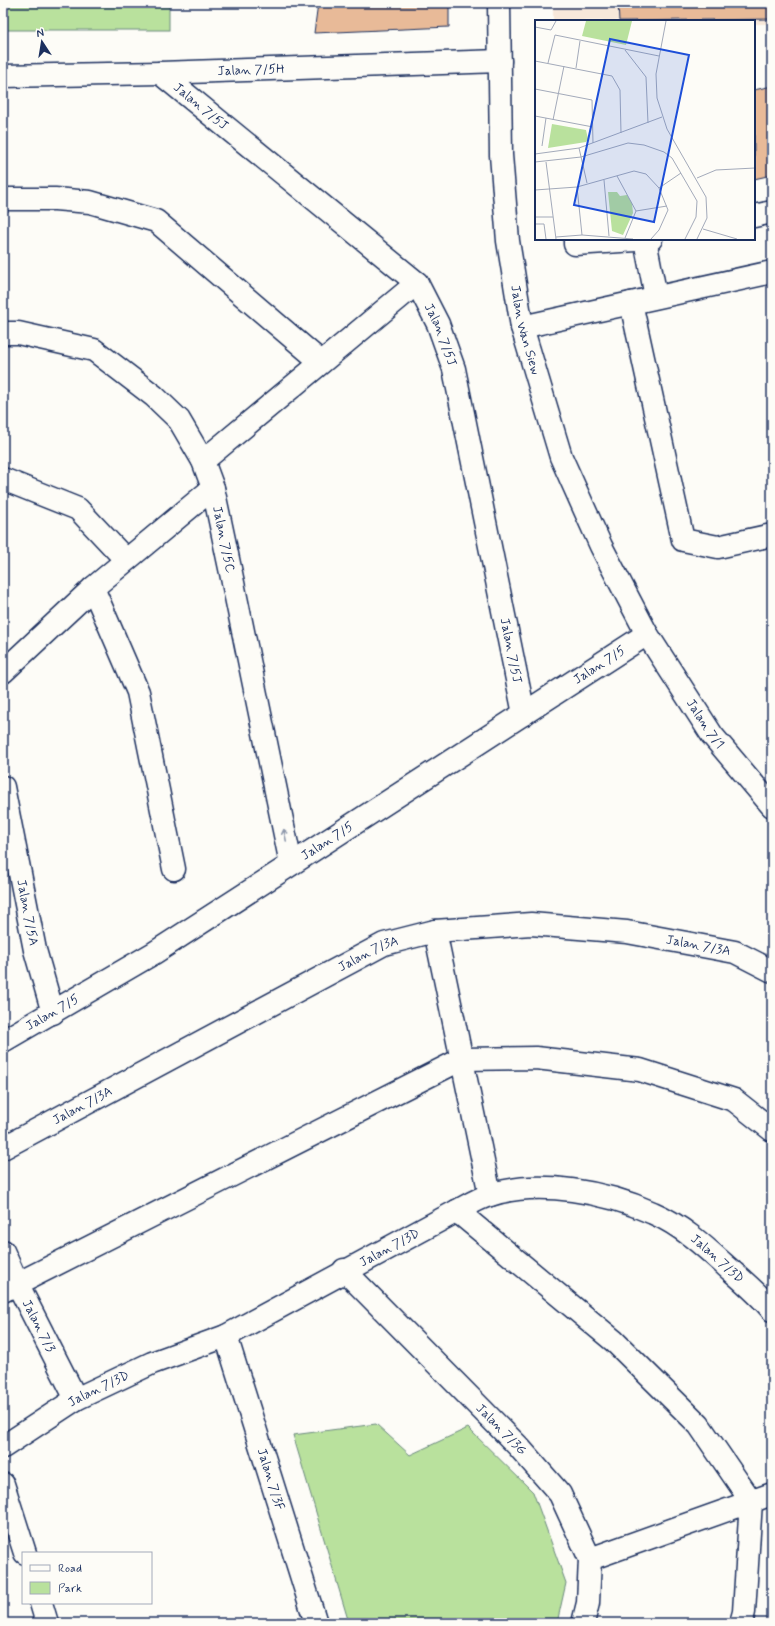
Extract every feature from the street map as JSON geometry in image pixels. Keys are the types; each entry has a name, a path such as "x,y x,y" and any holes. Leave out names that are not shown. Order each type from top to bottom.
{"street":[{"name":"Jalan Wan Siew","path":"499,3 501,155 508,241 522,327 561,457 602,546 647,634"},
{"name":"Jalan 7/5H","path":"3,76 160,73 500,61"},
{"name":"Jalan 7/5J","path":"160,73 417,283 438,324 454,369 524,714"},
{"path":"3,199 55,199 90,202 156,221 321,362"},
{"path":"755,216 772,212"},
{"path":"575,240 575,244 648,240 656,297"},
{"path":"522,327 772,272"},
{"path":"203,461 417,283"},
{"path":"631,303 683,540 718,546 772,535"},
{"name":"Jalan 7/5C","path":"3,334 18,333 94,350 154,396 179,420 203,461 212,488 291,864"},
{"path":"3,479 78,509 126,560"},
{"path":"3,672 93,588 212,488"},
{"path":"93,588 138,692 174,869"},
{"name":"Jalan 7/5","path":"3,1042 154,953 647,634"},
{"name":"Jalan 7/1","path":"647,634 712,735 772,806"},
{"name":"Jalan 7/5A","path":"3,787 10,862 53,1013"},
{"name":"Jalan 7/3A","path":"3,1148 384,944 435,931 531,924 627,932 735,952 772,971"},
{"path":"435,931 490,1195"},
{"path":"10,1288 462,1059 536,1058 640,1070 734,1100 772,1130"},
{"name":"Jalan 7/3D","path":"3,1447 76,1399 152,1363 226,1336 344,1270 490,1195 528,1188 568,1190 611,1198 654,1213 690,1234 769,1298"},
{"path":"458,1211 614,1341 699,1425 751,1501 744,1612 741,1623"},
{"name":"Jalan 7/3","path":"3,1251 10,1288 76,1399"},
{"name":"Jalan 7/3G","path":"344,1270 518,1446 560,1494 590,1559 588,1603 583,1623"},
{"name":"Jalan 7/3F","path":"226,1336 316,1623"},
{"path":"3,1484 25,1552"},
{"path":"590,1559 772,1494"},
{"path":"41,1604 47,1623"}],"shaded area":[{"path":"553,3 772,3 772,24 755,24 755,20 553,20"}],"green space":[{"path":"3,3 169,3 169,30 3,30"},
{"path":"376,1424 410,1455 468,1428 533,1492 566,1583 557,1623 349,1623 293,1435"}],"building":[{"path":"318,3 449,3 449,27 314,33"},
{"path":"618,3 772,3 772,19 619,20"},
{"path":"772,86 772,175 755,179 755,90"}]}
